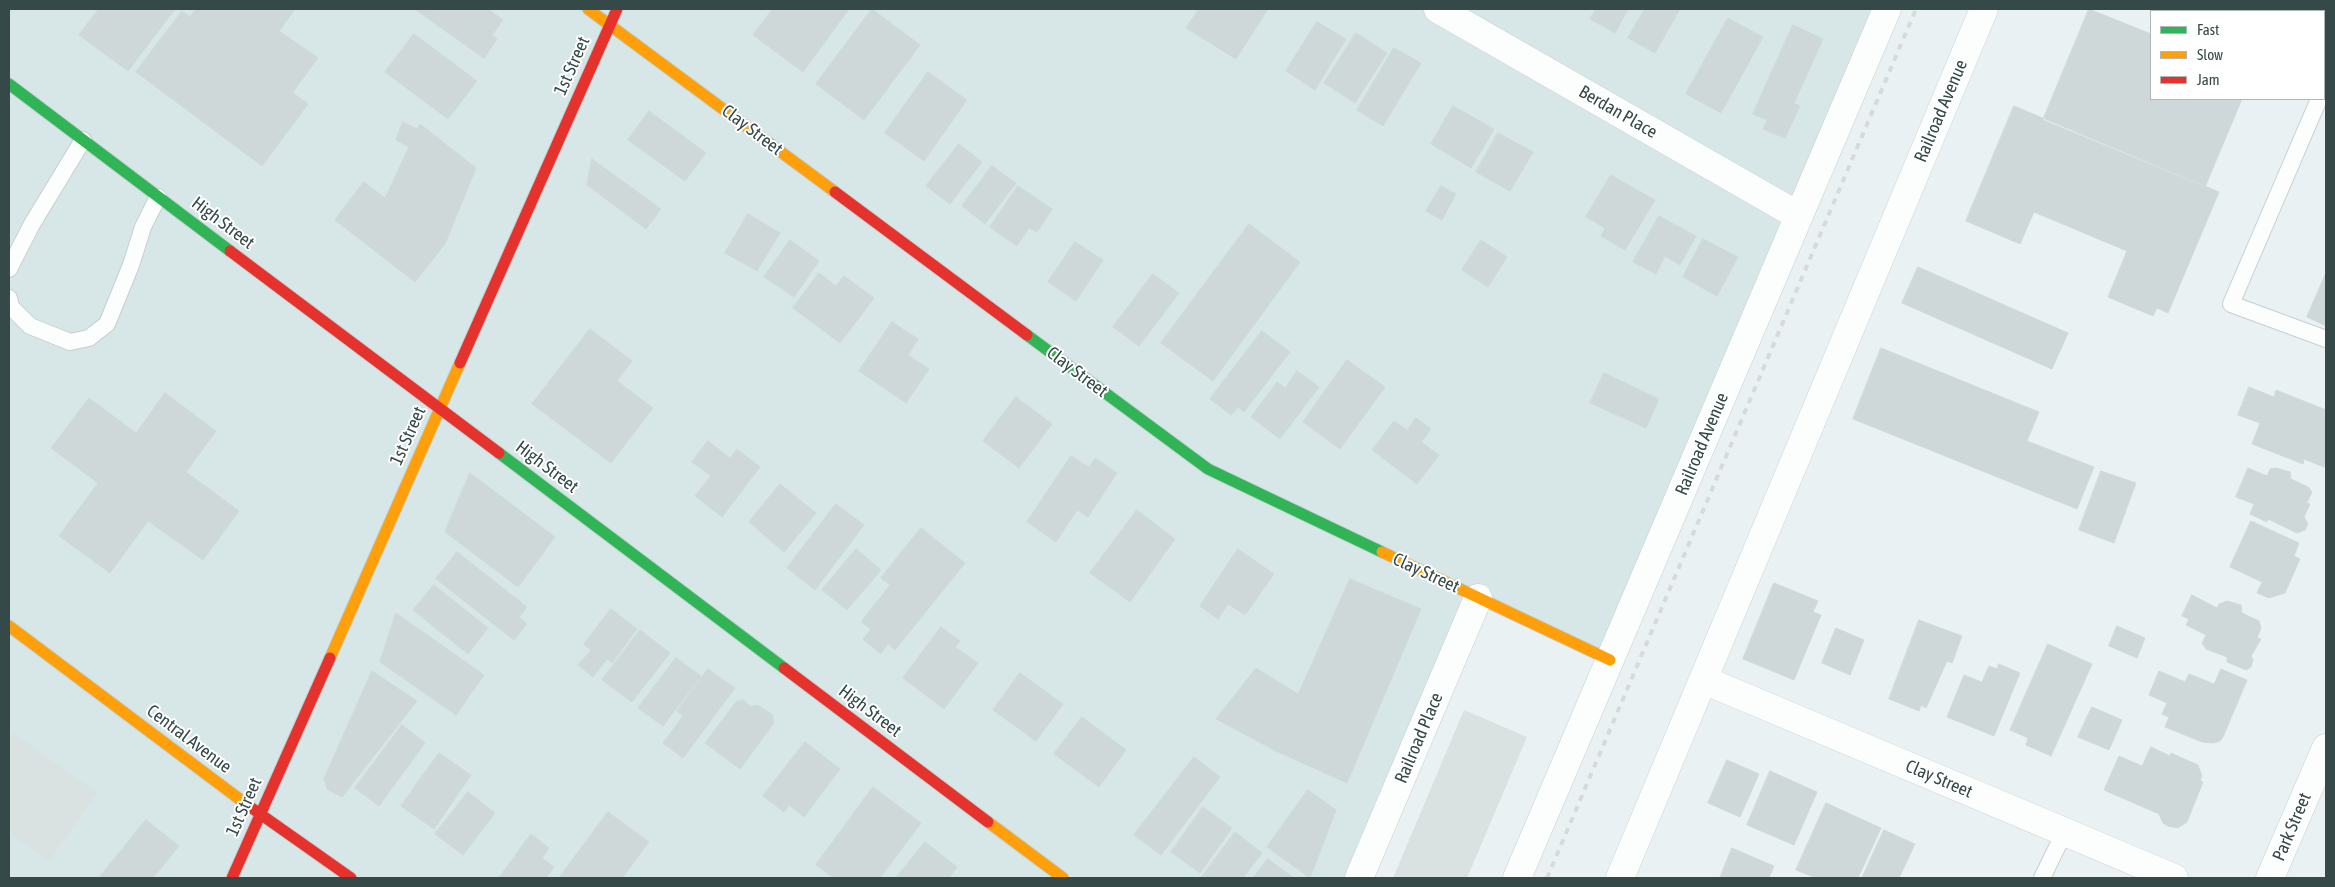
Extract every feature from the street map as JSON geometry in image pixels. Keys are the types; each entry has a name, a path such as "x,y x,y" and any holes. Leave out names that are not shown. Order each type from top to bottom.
{"street":[{"name":"Clay Street","path":"588,9 1208,470 1610,660"},
{"name":"1st Street","path":"232,878 617,9"},
{"name":"Berdan Place","path":"1438,9 1799,216"},
{"name":"Railroad Avenue","path":"1517,878 1887,9"},
{"name":"Railroad Avenue","path":"1620,878 1984,9"},
{"name":"High Street","path":"9,84 1063,878"},
{"name":"Railroad Place","path":"1359,878 1478,598"},
{"name":"Central Avenue","path":"9,626 260,814 351,878"},
{"name":"Clay Street","path":"1704,680 2174,878"},
{"name":"Park Street","path":"2270,878 2326,748"}],"lane":[{"path":"2319,100 2231,304 2326,339"},
{"path":"9,269 32,224 83,140"},
{"path":"9,298 13,319 70,342 89,338 106,324 131,265 143,227 158,197"},
{"path":"2042,878 2064,833"}],"shaded area":[{"path":"9,9 1887,9 1610,660 1478,598 1359,878 9,878"},
{"path":"1464,710 1527,737 1467,878 1393,878"},
{"path":"13,733 97,793 49,861 9,832 9,739"}],"building":[{"path":"99,9 175,9 128,71 79,35"},
{"path":"196,9 295,9 255,65 190,17"},
{"path":"415,9 488,9 503,20 492,35 497,39 484,58"},
{"path":"773,9 849,9 803,72 753,35"},
{"path":"872,9 920,45 864,120 816,84"},
{"path":"1199,9 1268,9 1236,59 1186,28"},
{"path":"1596,9 1628,9 1615,33 1590,19"},
{"path":"1645,9 1680,9 1655,53 1628,38"},
{"path":"2089,9 2150,34 2150,100 2242,100 2205,187 2043,120"},
{"path":"2248,9 2251,10 2212,10"},
{"path":"182,11 308,104 262,166 136,72"},
{"path":"1728,18 1763,37 1721,113 1686,94"},
{"path":"1317,22 1346,39 1315,90 1286,71"},
{"path":"1793,25 1823,39 1794,103 1800,106 1785,138 1763,129 1767,120 1753,114"},
{"path":"279,31 318,58 293,92 255,65"},
{"path":"1356,33 1387,53 1355,103 1324,83"},
{"path":"414,34 477,81 448,119 385,72"},
{"path":"1394,48 1421,63 1383,126 1357,110"},
{"path":"928,72 967,100 924,161 885,133"},
{"path":"1453,106 1494,129 1471,168 1431,144"},
{"path":"2014,106 2219,192 2168,313 2157,308 2153,316 2108,297 2127,251 2034,212 2020,244 1966,221"},
{"path":"649,111 706,153 685,181 628,140"},
{"path":"403,122 417,129 420,124 476,168 445,244 385,198 409,147 396,140"},
{"path":"1498,133 1533,152 1510,191 1476,172"},
{"path":"959,144 982,162 950,204 926,186"},
{"path":"592,159 661,209 646,229 587,185"},
{"path":"992,166 1016,183 985,224 962,206"},
{"path":"1611,175 1655,200 1625,250 1601,236 1605,228 1586,217"},
{"path":"364,182 445,244 415,282 335,220"},
{"path":"1018,186 1052,209 1037,232 1029,228 1017,246 990,227"},
{"path":"1441,186 1456,194 1442,220 1426,211"},
{"path":"748,214 780,233 757,271 725,253"},
{"path":"1659,216 1696,236 1680,265 1665,256 1656,274 1633,262"},
{"path":"1249,224 1300,262 1213,381 1161,343"},
{"path":"1703,239 1738,257 1717,296 1683,277"},
{"path":"790,240 819,261 794,297 764,277"},
{"path":"1481,240 1507,257 1488,287 1462,270"},
{"path":"1075,242 1103,260 1076,301 1048,282"},
{"path":"1918,267 2068,333 2052,369 1902,303"},
{"path":"819,273 836,286 844,276 874,298 840,343 793,308"},
{"path":"2326,273 2326,326 2307,317"},
{"path":"1153,274 1179,293 1139,346 1113,327"},
{"path":"892,322 918,339 908,355 929,369 906,403 859,371"},
{"path":"590,329 632,361 617,381 653,408 611,463 532,404"},
{"path":"1262,331 1290,352 1244,412 1238,407 1231,415 1210,399"},
{"path":"1881,348 2039,412 2027,441 2094,467 2077,509 1853,419"},
{"path":"1347,360 1385,387 1340,449 1303,422"},
{"path":"1297,371 1319,387 1280,439 1251,417 1277,382 1285,388"},
{"path":"1604,373 1659,399 1646,428 1590,403"},
{"path":"2249,387 2274,397 2276,390 2326,410 2326,461 2324,467 2304,459 2303,464 2252,444 2260,423 2238,415"},
{"path":"165,393 216,431 186,472 239,511 203,560 148,521 110,573 59,536 98,483 51,448 89,398 136,433"},
{"path":"1016,397 1052,424 1019,468 983,441"},
{"path":"1416,418 1431,429 1421,442 1439,455 1417,484 1372,450 1394,421 1407,430"},
{"path":"708,441 730,458 737,449 760,467 722,517 695,496 711,476 692,462"},
{"path":"1071,456 1089,467 1095,458 1117,473 1088,517 1077,510 1056,542 1027,522"},
{"path":"2248,468 2267,476 2270,469 2276,468 2290,472 2291,479 2308,487 2312,492 2307,503 2310,504 2304,517 2308,524 2305,530 2297,533 2268,519 2267,522 2250,514 2254,504 2236,497"},
{"path":"2101,471 2136,483 2114,543 2079,530"},
{"path":"470,473 555,537 518,587 445,532"},
{"path":"780,484 816,513 784,552 749,522"},
{"path":"836,504 864,525 815,590 787,568"},
{"path":"1137,510 1175,539 1130,602 1090,573"},
{"path":"2251,521 2299,543 2294,556 2300,559 2285,593 2269,598 2257,593 2262,582 2230,567"},
{"path":"921,528 965,563 895,650 888,644 881,654 863,639 871,629 861,622 890,585 881,578"},
{"path":"856,549 881,570 847,610 822,590"},
{"path":"1238,549 1274,574 1245,615 1228,604 1218,619 1200,606"},
{"path":"457,552 527,607 519,617 527,624 514,640 436,579"},
{"path":"1350,579 1421,609 1347,783 1276,751 1216,719 1256,668 1298,694"},
{"path":"1774,583 1818,601 1813,612 1821,615 1794,680 1743,659"},
{"path":"434,585 488,628 468,654 413,610"},
{"path":"2192,595 2217,608 2219,604 2227,601 2241,605 2242,613 2259,621 2261,628 2257,638 2261,639 2251,656 2253,660 2251,667 2246,670 2227,662 2227,657 2206,649 2202,643 2206,635 2186,625 2189,619 2182,616"},
{"path":"611,609 637,629 612,663 607,659 593,677 578,665 591,650 584,644"},
{"path":"396,613 484,675 456,715 380,662"},
{"path":"1919,620 1962,636 1952,663 1947,661 1926,708 1921,705 1919,711 1889,699"},
{"path":"2117,626 2145,638 2137,658 2109,646"},
{"path":"941,627 960,641 955,647 978,663 944,709 903,678"},
{"path":"1836,628 1864,640 1850,675 1822,663"},
{"path":"640,630 670,653 632,702 602,680"},
{"path":"2048,644 2092,664 2051,756 2026,745 2028,738 2010,730"},
{"path":"676,658 701,676 663,726 638,708"},
{"path":"1999,664 2020,673 1994,736 1947,717 1964,675 1982,682 1989,666 1997,669"},
{"path":"708,669 735,688 683,758 663,743 683,716 677,711"},
{"path":"2221,669 2247,680 2220,741 2214,743 2202,742 2165,727 2169,717 2162,714 2167,703 2149,695 2159,671 2185,682 2189,674 2214,684"},
{"path":"372,671 417,701 342,797 327,789 324,779"},
{"path":"1020,673 1063,704 1036,741 993,710"},
{"path":"743,700 751,707 757,705 772,714 774,723 740,769 705,743 736,702"},
{"path":"2092,707 2122,720 2109,750 2078,737"},
{"path":"1082,717 1126,750 1099,787 1054,754"},
{"path":"402,725 425,743 379,806 355,788"},
{"path":"805,742 840,769 804,817 789,805 784,812 763,796"},
{"path":"2151,747 2170,756 2171,753 2198,765 2202,776 2200,780 2203,782 2187,822 2178,828 2163,823 2159,814 2104,790 2119,756 2142,766"},
{"path":"439,753 471,775 434,829 401,806"},
{"path":"1194,757 1220,777 1161,855 1134,835"},
{"path":"1727,760 1759,774 1740,817 1708,803"},
{"path":"1770,771 1817,792 1794,845 1747,825"},
{"path":"873,787 921,823 880,878 834,878 816,865"},
{"path":"1308,790 1336,810 1310,878 1267,847"},
{"path":"468,792 495,813 463,855 435,834"},
{"path":"1826,803 1881,828 1858,878 1816,878 1796,870"},
{"path":"1203,807 1232,828 1200,873 1171,852"},
{"path":"608,812 649,842 622,878 559,878"},
{"path":"146,820 179,846 153,878 99,878"},
{"path":"1884,830 1915,844 1899,878 1862,878"},
{"path":"1235,832 1262,853 1243,878 1201,878"},
{"path":"531,834 549,848 542,858 554,867 546,878 499,878"},
{"path":"925,842 957,867 949,878 896,878"},
{"path":"1732,848 1774,866 1769,878 1720,878"},
{"path":"1268,859 1294,878 1253,878"}],"railway":[{"path":"1547,878 1916,9"}],"traffic: fast":[{"path":"9,84 230,251"},
{"path":"1027,335 1208,469 1382,552"},
{"path":"499,453 784,668"}],"traffic: slow":[{"path":"588,9 835,192"},
{"path":"330,658 460,363"},
{"path":"1382,552 1610,660"},
{"path":"9,626 246,804"},
{"path":"988,822 1063,878"}],"traffic: jam":[{"path":"460,363 617,9"},
{"path":"835,192 1027,335"},
{"path":"230,251 499,453"},
{"path":"232,878 330,658"},
{"path":"784,668 988,822"},
{"path":"246,804 351,878"}]}
